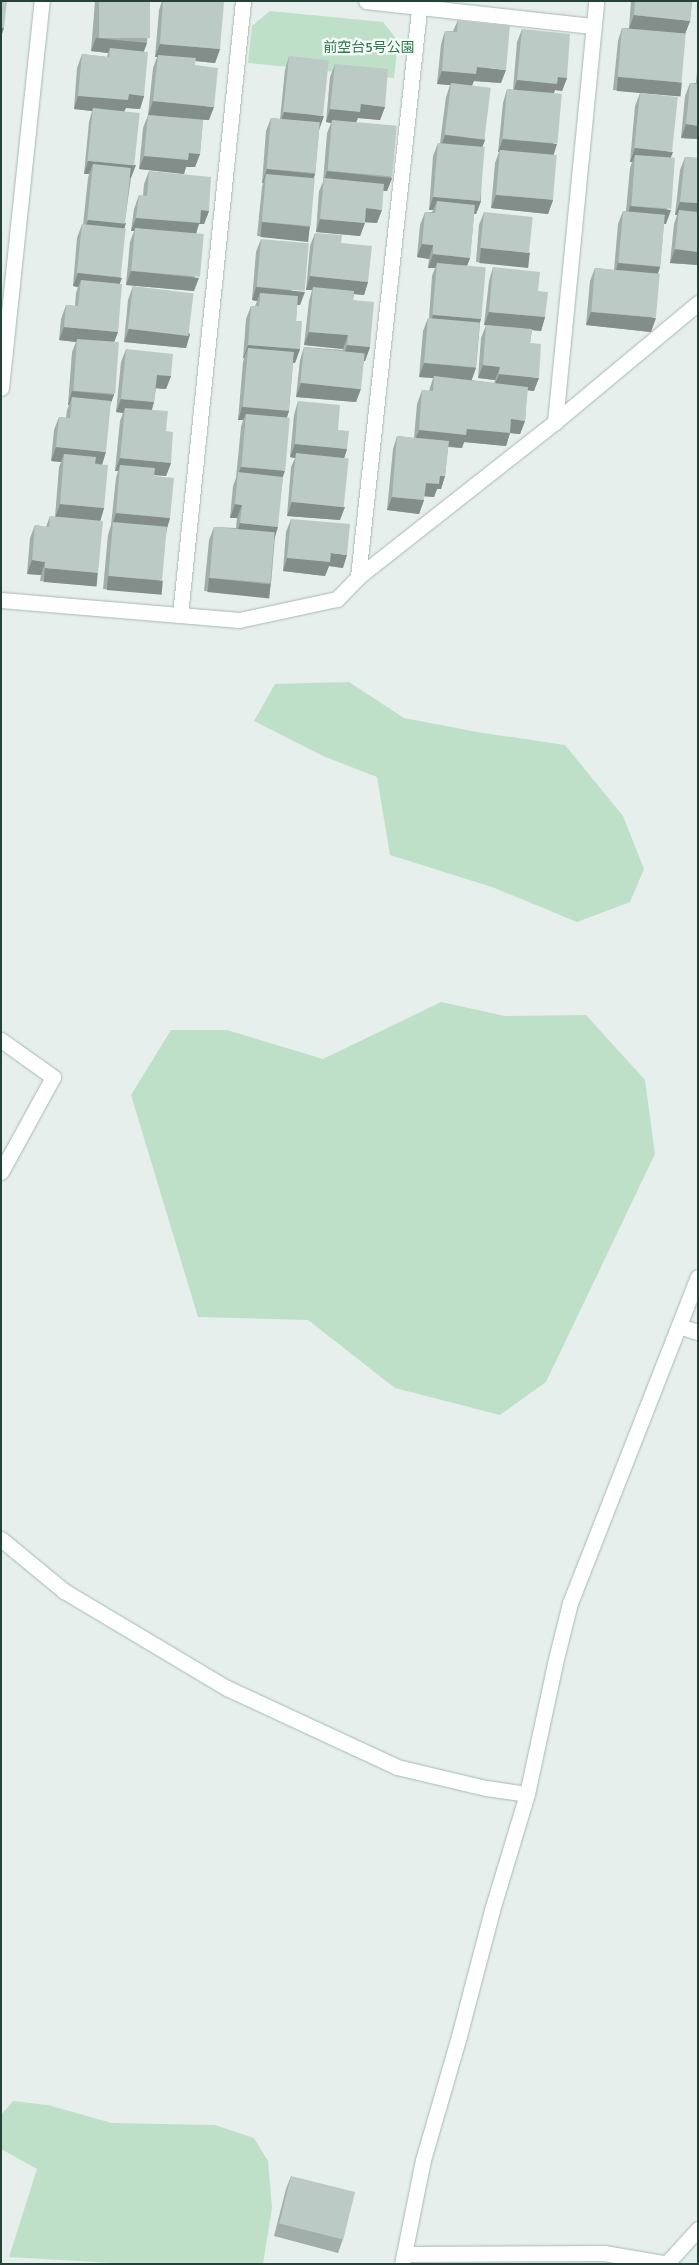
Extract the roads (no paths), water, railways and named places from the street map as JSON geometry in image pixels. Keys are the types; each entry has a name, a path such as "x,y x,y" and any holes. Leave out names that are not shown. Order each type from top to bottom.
{"street":[{"path":"1,388 42,1"},
{"path":"180,615 243,1"},
{"path":"366,1 420,4 594,26"},
{"path":"555,422 596,1"},
{"path":"358,577 420,4"},
{"path":"1,600 239,620 337,599 358,577 555,422 698,303"},
{"path":"1,1040 52,1077 1,1172"},
{"path":"698,1277 626,1455 570,1603 527,1794 492,1910 459,2036 423,2160 403,2259 604,2253 668,2263 698,2229"},
{"path":"679,1326 698,1332"},
{"path":"1,1539 64,1592 227,1688 397,1767 486,1788 527,1794"}],"park label":[{"name":"前空台5号公園","path":"369,48"}]}
